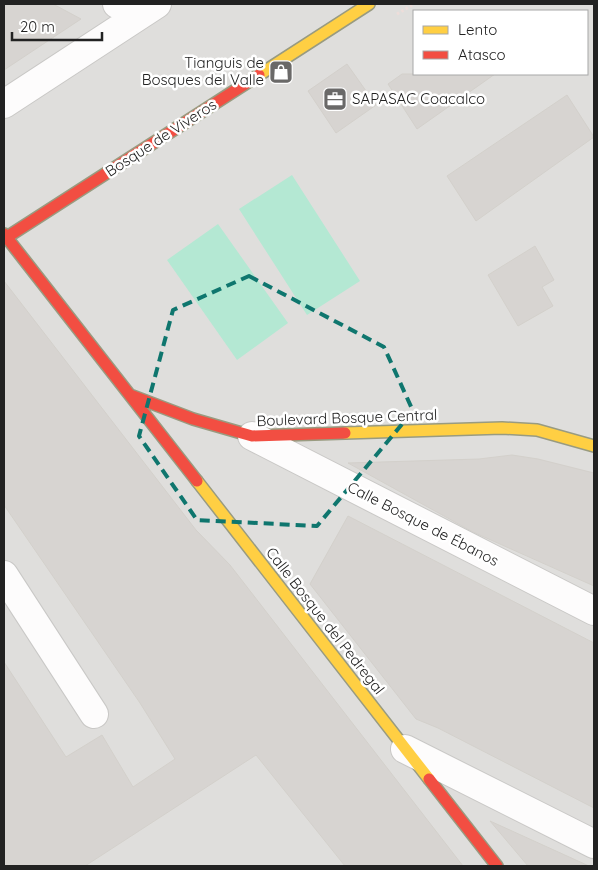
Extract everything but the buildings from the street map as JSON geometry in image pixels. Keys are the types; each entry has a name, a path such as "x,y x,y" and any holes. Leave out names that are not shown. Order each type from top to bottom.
{"street":[{"name":"Bosque de Viveros","path":"5,237 369,4"},
{"path":"4,104 138,8"},
{"path":"5,237 129,394"},
{"name":"Boulevard Bosque Central","path":"129,394 193,419 252,436 502,428 537,430 594,446"},
{"name":"Calle Bosque del Pedregal","path":"129,394 498,866"},
{"name":"Calle Bosque de Ébanos","path":"252,436 594,611"},
{"path":"4,576 94,714"},
{"path":"405,749 594,844"}],"highlighted area":[{"path":"249,276 384,347 413,411 317,526 197,520 139,436 173,310"}],"shaded area":[{"path":"4,4 594,4 594,866 4,866"}],"green space":[{"path":"292,175 360,281 307,315 239,209"},
{"path":"218,224 288,323 237,360 167,260"}],"traffic: slow":[{"path":"259,75 369,4"},
{"path":"345,433 502,428 537,430 594,446"},
{"path":"197,481 429,779"}],"traffic: jam":[{"path":"4,239 259,75"},
{"path":"4,234 197,481"},
{"path":"130,395 193,419 252,436 345,433"},
{"path":"429,779 497,866"}],"place":[{"name":"Tianguis de Bosques del Valle","path":"281,72"},
{"name":"SAPASAC Coacalco","path":"335,99"}]}
